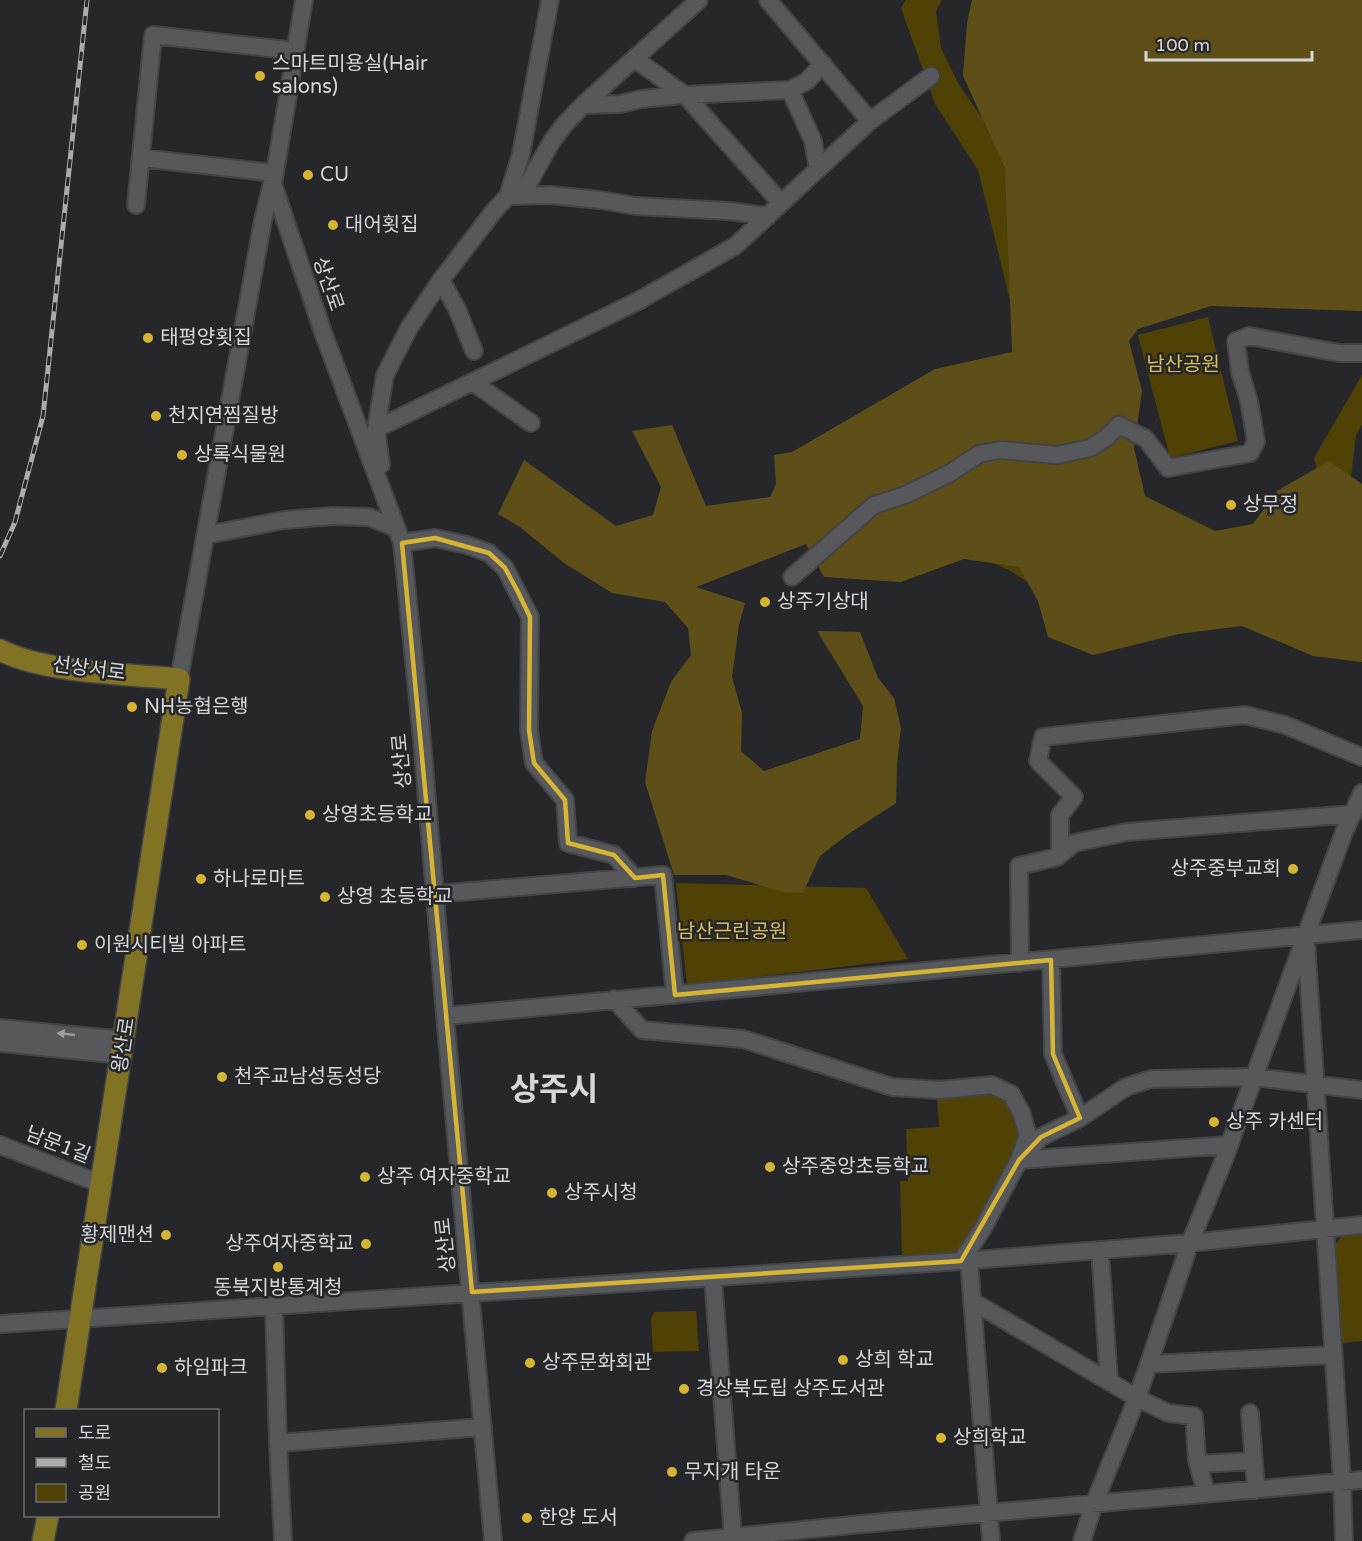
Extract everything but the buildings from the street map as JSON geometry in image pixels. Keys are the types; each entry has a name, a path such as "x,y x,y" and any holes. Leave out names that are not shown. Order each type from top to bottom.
{"main road":[{"name":"선상서로","path":"0,650 26,660 64,667 180,679"},
{"name":"왕산로","path":"66,1409 180,679"},
{"path":"43,1541 48,1517"}],"street":[{"name":"상산로","path":"304,0 273,184 324,335 399,535 435,894 493,1541"},
{"path":"508,196 520,154 550,0"},
{"path":"384,492 376,429 385,375 409,328 441,280 494,211 508,196 528,184 552,141 583,105 699,0"},
{"path":"768,0 870,120"},
{"path":"136,205 153,35 296,51"},
{"path":"635,59 683,95 782,203"},
{"path":"583,105 620,104 641,99 683,95 790,90 807,81 823,64"},
{"path":"376,429 638,301 735,246 870,120 931,76"},
{"path":"790,90 813,141 818,169"},
{"path":"141,158 274,173 263,220 180,679"},
{"path":"508,196 550,195 636,206 729,211 768,216"},
{"path":"441,280 457,309 474,351"},
{"path":"324,335 376,429"},
{"path":"792,577 874,505 905,495 950,473 979,454 1000,450 1057,455 1090,448 1106,438 1119,425 1146,439 1168,468 1250,453 1256,442 1249,401 1240,372 1236,341 1249,336 1340,353 1362,353"},
{"path":"474,382 531,423"},
{"path":"207,535 284,520 333,516 369,517 399,535 435,538 467,545 489,554 505,568 530,617 529,730 534,763 565,800 568,843 614,855 635,878"},
{"path":"1060,853 1060,815 1074,797 1038,761 1043,737 1245,715 1285,725 1362,757"},
{"path":"1082,1541 1094,1504 1137,1398 1191,1243 1306,935 1362,793"},
{"path":"1020,963 1019,866 1057,856 1074,843 1127,832 1353,814"},
{"path":"435,894 663,875 675,995"},
{"path":"445,1016 1362,930"},
{"path":"1306,935 1344,1541"},
{"path":"1051,960 1053,1054 1080,1118"},
{"path":"614,999 642,1030 743,1039 892,1087 941,1090 992,1085 1011,1094 1021,1112 1028,1135 1019,1160 965,1260 972,1301 991,1541"},
{"path":"0,1028 124,1047"},
{"path":"0,1043 124,1047"},
{"path":"1019,1160 1041,1137 1080,1118 1126,1087 1150,1079 1254,1077 1362,1090"},
{"name":"남문1길","path":"0,1145 101,1184"},
{"path":"1019,1160 1228,1145"},
{"path":"0,1324 965,1260 1191,1243 1362,1225"},
{"path":"1100,1250 1109,1382"},
{"path":"713,1278 733,1538"},
{"path":"972,1301 1137,1398 1168,1413 1194,1416 1198,1464 1206,1493"},
{"path":"274,1307 283,1541"},
{"path":"1149,1364 1333,1355"},
{"path":"1250,1413 1256,1490"},
{"path":"278,1443 483,1427"},
{"path":"1198,1464 1254,1461"},
{"path":"693,1541 988,1512 1362,1480"},
{"path":"862,1524 864,1541"}],"highlighted area":[{"path":"435,538 489,553 505,568 530,617 529,730 534,763 565,800 568,843 614,855 635,878 663,875 675,995 1051,960 1053,1054 1080,1118 1041,1137 1019,1160 961,1261 472,1292 402,543"}],"green space":[{"path":"906,0 942,0 936,11 941,48 958,83 1000,144 1044,364 1023,353 978,170 935,104 901,8"},
{"name":"남산공원","path":"1208,317 1238,441 1170,458 1138,335"},
{"path":"1362,375 1362,425 1356,435 1334,620 1056,600 1009,570 877,513 1005,549 1330,523 1314,458"},
{"name":"남산근린공원","path":"676,883 866,888 908,959 687,985"},
{"path":"996,1093 1009,1103 1021,1133 1011,1161 962,1250 954,1253 902,1257 900,1181 908,1181 906,1129 939,1127 937,1097"},
{"path":"1362,1228 1362,1341 1342,1343 1334,1245 1346,1233"},
{"path":"696,1311 699,1351 653,1352 651,1318 654,1312"}],"shaded area":[{"path":"972,0 1362,0 1362,311 1211,306 1138,329 1129,341 1142,391 1134,448 1145,496 1215,531 1253,524 1277,491 1329,461 1362,484 1362,662 1313,656 1242,626 1179,634 1093,655 1048,637 1038,601 1019,567 964,559 901,582 824,577 806,544 696,587 745,603 739,625 732,677 742,713 741,751 764,771 860,739 863,706 817,631 860,632 878,678 894,698 901,728 896,803 820,856 803,893 783,892 726,875 674,875 645,782 652,731 671,682 691,655 688,628 665,602 612,593 564,563 520,527 498,514 524,460 616,526 653,515 661,487 632,431 672,425 706,506 770,497 776,484 774,455 792,452 935,369 1012,352 1005,168 963,76 967,23"}],"railway":[{"path":"0,556 15,522 43,416 87,0"}],"place":[{"name":"스마트미용실(Hair salons)","path":"260,76"},
{"name":"CU","path":"308,175"},
{"name":"대어횟집","path":"333,225"},
{"name":"태평양횟집","path":"148,338"},
{"name":"천지연찜질방","path":"156,416"},
{"name":"상록식물원","path":"182,455"},
{"name":"상무정","path":"1231,505"},
{"name":"상주기상대","path":"765,602"},
{"name":"NH농협은행","path":"132,707"},
{"name":"상영초등학교","path":"310,815"},
{"name":"상주중부교회","path":"1293,869"},
{"name":"하나로마트","path":"201,879"},
{"name":"상영 초등학교","path":"325,897"},
{"name":"이원시티빌 아파트","path":"82,945"},
{"name":"천주교남성동성당","path":"222,1077"},
{"name":"상주 카센터","path":"1214,1122"},
{"name":"상주중앙초등학교","path":"770,1167"},
{"name":"상주 여자중학교","path":"365,1177"},
{"name":"상주시청","path":"552,1193"},
{"name":"황제맨션","path":"166,1235"},
{"name":"상주여자중학교","path":"366,1244"},
{"name":"동북지방통계청","path":"278,1267"},
{"name":"상희 학교","path":"843,1360"},
{"name":"상주문화회관","path":"530,1363"},
{"name":"하임파크","path":"162,1368"},
{"name":"경상북도립 상주도서관","path":"684,1389"},
{"name":"상희학교","path":"941,1438"},
{"name":"무지개 타운","path":"672,1472"},
{"name":"한양 도서","path":"527,1518"}],"district":[{"name":"상주시","path":"554,1090"}]}
